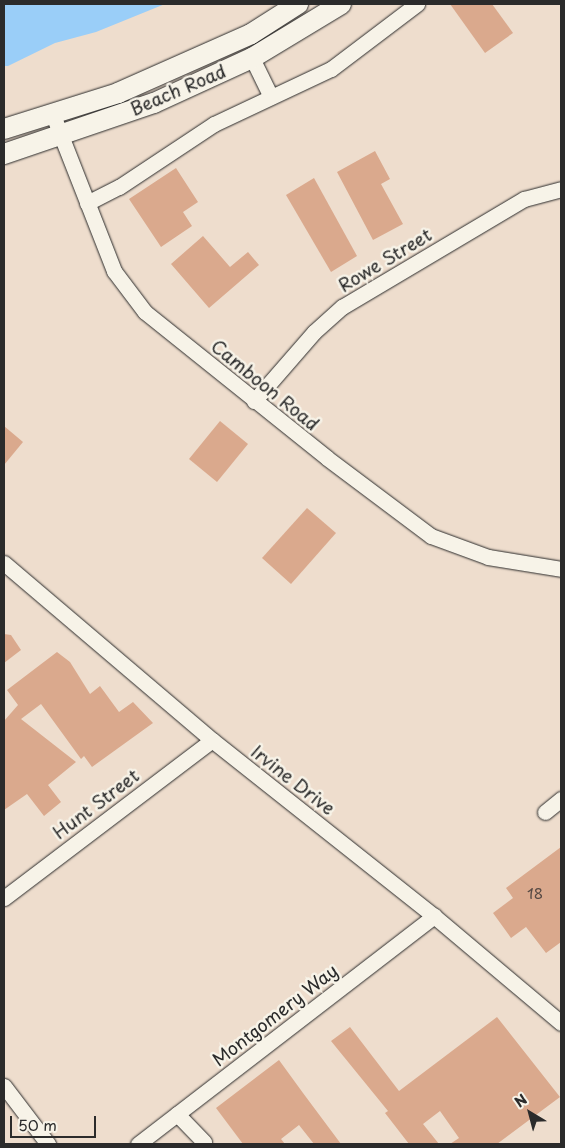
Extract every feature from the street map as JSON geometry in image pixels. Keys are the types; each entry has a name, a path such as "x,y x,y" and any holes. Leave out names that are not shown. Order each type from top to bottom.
{"main road":[{"name":"Beach Road","path":"4,129 118,93 251,34 298,4"},
{"name":"Beach Road","path":"4,154 154,103 252,58 341,4"}],"street":[{"path":"87,203 119,187 214,124 331,69 416,4"},
{"path":"252,58 271,97"},
{"name":"Camboon Road","path":"53,115 114,271 145,312 254,401 431,536 488,558 561,569"},
{"name":"Rowe Street","path":"254,401 314,332 342,307 524,199 561,189"},
{"name":"Irvine Drive","path":"5,567 212,740 434,916 561,1023"},
{"name":"Hunt Street","path":"4,898 212,740"},
{"path":"545,812 561,799"},
{"name":"Montgomery Way","path":"145,1142 177,1114 434,916"},
{"path":"4,1086 48,1144"},
{"path":"177,1114 204,1142"}],"shaded area":[{"path":"4,4 561,4 561,1144 4,1144"}],"water":[{"path":"4,4 165,4 96,32 55,43 8,66 4,66"}],"building":[{"path":"450,4 492,4 513,33 485,53"},
{"path":"375,151 390,179 381,184 403,224 373,240 337,172"},
{"path":"176,168 198,202 183,212 192,226 161,247 129,199"},
{"path":"314,178 357,256 331,272 286,195"},
{"path":"203,236 230,267 248,252 259,265 209,308 171,264"},
{"path":"220,421 248,444 217,482 189,459"},
{"path":"4,426 23,442 4,465"},
{"path":"307,508 336,533 291,584 262,558"},
{"path":"4,634 11,635 21,650 4,663"},
{"path":"57,652 70,662 90,694 100,686 119,712 133,702 153,723 92,767 84,756 81,759 41,704 21,719 76,762 48,785 61,802 44,816 27,794 4,810 4,721 18,705 7,690"},
{"path":"561,847 561,942 546,953 526,927 511,938 493,913 513,898 506,888"},
{"path":"497,1017 560,1097 497,1144 450,1144 459,1138 440,1111 423,1124 439,1144 409,1144 385,1113 388,1111 331,1041 350,1027 399,1091"},
{"path":"279,1060 341,1144 314,1144 299,1125 281,1139 285,1144 243,1144 216,1108"}]}
